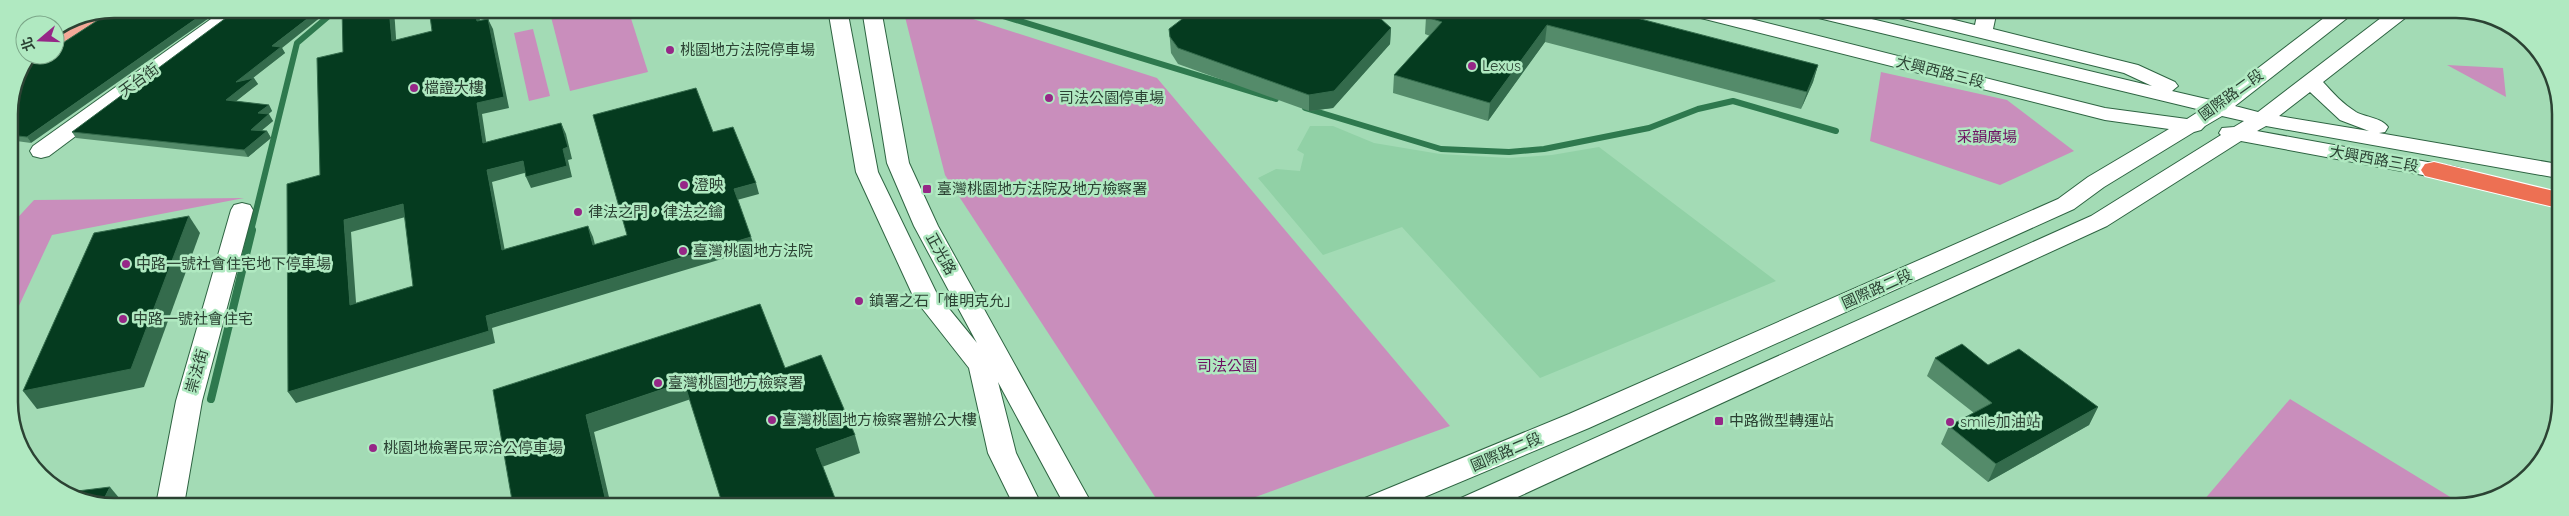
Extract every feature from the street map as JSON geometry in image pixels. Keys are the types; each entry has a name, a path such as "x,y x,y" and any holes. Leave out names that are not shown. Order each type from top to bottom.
{"highway":[{"path":"2434,170 2552,199"}],"main road":[{"path":"65,33 78,25"}],"street":[{"name":"天台街","path":"41,150 224,18"},
{"path":"840,18 867,172 926,298 981,365 1002,453 1024,499"},
{"name":"正光路","path":"873,18 898,163 930,235 1075,499"},
{"name":"大興西路三段","path":"1724,18 2105,114 2190,125"},
{"name":"大興西路三段","path":"1753,18 2190,125 2552,191"},
{"name":"大興西路三段","path":"1842,18 2262,119 2552,170"},
{"name":"大興西路三段","path":"1924,18 2131,69 2218,108"},
{"path":"1983,32 1986,18"},
{"name":"國際路二段","path":"1393,498 1580,421 2066,204 2096,182 2218,108 2335,18"},
{"name":"國際路二段","path":"1488,498 2099,221 2262,119 2393,18"},
{"path":"2312,80 2339,111 2359,123 2552,157"},
{"name":"崇法街","path":"171,499 188,400 242,210"},
{"path":"900,245 930,235"},
{"path":"1767,338 1794,361"}],"shaded area":[{"path":"1310,126 1333,126 1374,143 1440,154 1509,158 1552,155 1599,147 1776,281 1540,378 1402,227 1323,255 1258,178 1276,169 1300,171 1304,154 1297,150"}],"green space":[{"path":"551,18 631,18 648,72 570,91"},
{"name":"司法公園","path":"905,18 970,18 1157,78 1450,426 1251,499 1156,499 945,175"},
{"path":"533,29 550,96 529,101 514,33"},
{"path":"2447,65 2503,68 2506,97"},
{"name":"采韻廣場","path":"1881,72 2007,100 2074,151 2000,185 1870,141"},
{"path":"244,198 52,235 18,308 18,217 34,200"},
{"path":"2290,399 2452,498 2206,498"}],"building":[{"path":"197,18 27,137 18,136 18,107 19,95 31,65 65,65 65,42 100,19"},
{"path":"226,18 308,18 272,46 281,47 236,82 254,78 226,100 269,105 258,113 269,114 251,130 267,131 244,150 72,132"},
{"name":"臺灣桃園地方法院","path":"342,18 390,18 392,41 432,31 430,18 476,18 477,21 488,19 504,97 477,103 483,143 561,123 568,147 563,149 567,166 526,177 523,161 487,170 502,250 588,226 593,245 627,235 593,115 696,88 713,132 733,127 756,183 734,189 751,237 486,316 489,331 288,392 287,184 320,175 317,58 343,52","holes":["403,204 413,286 350,305 344,220"]},
{"path":"1183,18 1377,18 1391,28 1334,91 1309,95 1178,48 1170,37 1169,29"},
{"path":"1429,18 1637,18 1818,65 1807,92 1547,25 1490,103 1394,75 1442,22"},
{"name":"中路一號社會住宅","path":"189,216 131,369 23,391 94,233"},
{"name":"臺灣桃園地方檢察署辦公大樓","path":"760,304 785,368 821,355 855,435 816,449 835,499 721,499 684,382 586,415 605,499 512,499 493,390"},
{"path":"1962,344 1988,365 2019,349 2098,407 1996,464 1949,426 1992,403 1935,358"},
{"path":"110,487 104,498 77,491"}],"waterway":[{"path":"251,231 297,43 326,18"},
{"path":"1010,18 1276,99"},
{"path":"1305,108 1441,149 1509,152 1544,149 1649,128 1698,109 1733,101 1836,131"},
{"path":"211,399 252,230"}],"place":[{"name":"桃園地方法院停車場","path":"670,50"},
{"name":"Lexus","path":"1472,66"},
{"name":"檔證大樓","path":"414,88"},
{"name":"司法公園停車場","path":"1049,98"},
{"name":"澄映","path":"684,185"},
{"name":"臺灣桃園地方法院及地方檢察署","path":"927,189"},
{"name":"律法之門，律法之鑰","path":"578,212"},
{"name":"臺灣桃園地方法院","path":"683,251"},
{"name":"中路一號社會住宅地下停車場","path":"126,264"},
{"name":"鎮署之石「惟明克允」","path":"859,301"},
{"name":"中路一號社會住宅","path":"123,319"},
{"name":"臺灣桃園地方檢察署","path":"658,383"},
{"name":"臺灣桃園地方檢察署辦公大樓","path":"772,420"},
{"name":"中路微型轉運站","path":"1719,421"},
{"name":"smile加油站","path":"1950,422"},
{"name":"桃園地檢署民眾洽公停車場","path":"373,448"}]}
